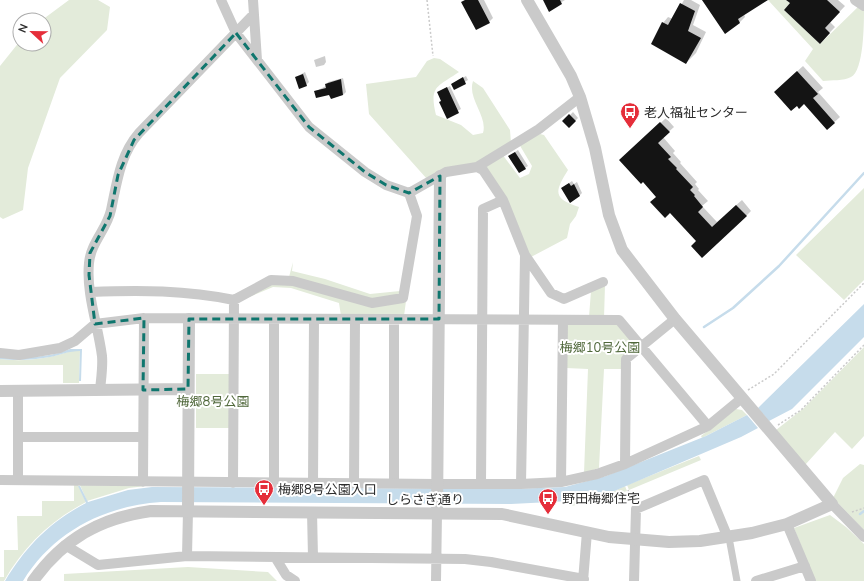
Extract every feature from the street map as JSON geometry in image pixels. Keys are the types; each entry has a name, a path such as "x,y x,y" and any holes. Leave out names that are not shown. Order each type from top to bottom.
{"street":[{"path":"91,292 167,290 210,295 234,300 271,280 294,281 372,302 403,298 417,216 409,194 386,185 365,172 309,127 236,33 221,0"},
{"path":"253,0 257,60"},
{"path":"527,0 571,76 580,97 595,148 609,215 616,239 628,260 675,319 832,504 864,537"},
{"path":"855,0 864,6"},
{"path":"100,390 102,357 95,324 89,275 90,253 110,216 118,175 128,148 139,133 254,14"},
{"path":"409,194 446,172 477,167 540,129 580,97"},
{"path":"477,167 483,170 503,200 525,255 551,293 564,300 603,282"},
{"path":"436,581 440,176"},
{"path":"481,484 483,209 503,200"},
{"path":"521,484 525,255"},
{"path":"233,482 234,300"},
{"path":"0,353 19,355 60,348 75,341 95,324 144,318 562,321 619,320 708,426"},
{"path":"143,482 144,318"},
{"path":"187,556 189,319"},
{"path":"274,319 274,483"},
{"path":"313,482 314,319"},
{"path":"354,483 355,319"},
{"path":"394,319 394,483"},
{"path":"625,464 626,360 675,319"},
{"path":"561,482 562,321"},
{"path":"0,390 188,389"},
{"path":"18,390 18,480"},
{"path":"0,480 143,482 188,485 233,482 313,482 394,483 438,486 561,482 597,474 625,464 708,426 741,397"},
{"path":"18,437 143,437"},
{"path":"634,581 636,509 704,480 729,540 737,581"},
{"name":"しらさぎ通り","path":"33,581 41,569 65,545 86,530 130,514 151,511 188,508 312,512 437,508 502,514 587,532 634,540 669,542 729,540 787,524 832,504"},
{"path":"312,512 313,557"},
{"path":"787,524 811,581"},
{"path":"65,545 98,565 187,556 436,559 491,562 583,580 587,532"},
{"path":"275,557 286,575 295,581"},
{"path":"756,581 805,566"}],"path":[{"path":"427,0 433,56"},
{"path":"741,397 774,374 864,284"},
{"path":"769,429 801,410 864,345"},
{"path":"628,490 636,509"},
{"path":"842,514 864,508"}],"highlighted area":[{"path":"236,33 309,127 365,172 386,185 409,193 440,176 439,319 189,319 188,389 143,390 144,318 95,324 89,275 90,253 110,216 118,175 134,140"}],"green space":[{"path":"69,0 98,0 110,7 107,30 60,78 28,168 23,210 3,219 0,217 0,66 12,51 52,52 52,13"},
{"path":"768,0 786,0 790,3 784,10 820,44 860,5 864,8 861,56 859,66 855,73 851,77 845,79 823,81 805,61 813,49"},
{"path":"434,58 440,59 459,72 440,85 434,93 436,115 461,125 473,135 483,133 483,120 473,94 473,81 483,88 510,130 511,143 479,163 427,179 369,114 366,84 416,77 427,61"},
{"path":"540,134 544,135 568,170 560,184 558,193 560,197 564,201 579,207 576,216 570,224 567,238 531,257 484,165 502,154 520,178 529,174 532,166 519,144"},
{"path":"864,188 864,280 844,300 796,255"},
{"path":"293,262 292,271 325,279 370,294 400,291 398,295 372,299 289,277"},
{"path":"272,283 292,285 372,306 406,301 404,316 341,316 339,303 291,288 273,287 240,301"},
{"path":"605,285 604,318 589,317 591,291"},
{"name":"梅郷10号公園","path":"569,324 617,325 635,345 623,369 604,369 599,468 584,473 588,369 566,368 566,327"},
{"path":"864,347 864,436 852,449 835,432 805,465 776,430 804,408"},
{"path":"71,351 80,351 79,383 63,383 63,365 0,365 0,359 36,359"},
{"name":"梅郷8号公園","path":"196,374 230,374 230,428 196,428"},
{"path":"736,409 742,410 747,415 702,438 701,436"},
{"path":"699,456 701,460 629,490 627,485"},
{"path":"860,464 864,465 864,530 833,498 843,478"},
{"path":"74,485 78,485 86,502 61,517 39,536 20,557 4,581 0,581 0,577 4,577 4,550 18,550 17,516 42,516 42,501 74,501"},
{"path":"80,485 146,486 129,488 87,501"},
{"path":"625,486 627,491 597,501 571,506 570,501 612,492"},
{"path":"830,515 846,527 864,544 864,581 815,581 794,528"},
{"path":"188,567 268,572 277,581 64,581 64,574"}],"water":[{"path":"864,304 864,337 792,409 769,421 758,408"},
{"path":"70,349 82,349 81,381 79,381 80,351 37,359 0,359 0,357 44,356"},
{"path":"747,415 758,428 741,437 612,492 570,501 511,504 161,502 140,505 120,509 100,516 82,525 49,549 35,564 23,581 5,581 21,557 40,536 61,518 86,503 78,486 80,486 88,502 128,490 152,487 511,489 565,487 606,476 706,436"}],"building":[{"path":"465,0 478,0 490,23 476,30 461,2"},
{"path":"543,0 560,0 562,4 549,12"},
{"path":"702,0 768,0 738,19 740,23 725,34"},
{"path":"786,0 827,0 840,12 825,28 830,33 820,44 784,10 790,3"},
{"path":"680,3 695,11 688,31 701,38 686,64 651,44 662,22 668,25"},
{"path":"797,71 818,94 813,98 835,123 827,130 804,104 799,109 797,106 791,111 774,92"},
{"path":"303,74 307,86 299,89 295,77"},
{"path":"463,77 466,84 454,90 451,84"},
{"path":"341,79 343,95 331,99 329,95 316,98 314,91 326,88 325,84"},
{"path":"447,87 459,113 447,119 439,102 441,101 437,92"},
{"path":"569,114 576,121 569,128 562,121"},
{"path":"660,122 670,132 658,143 671,157 668,159 693,187 690,190 703,207 698,212 712,227 736,205 747,216 702,258 691,246 696,241 670,213 665,218 650,202 656,197 643,182 641,184 619,160"},
{"path":"515,152 526,169 519,173 508,156"},
{"path":"569,183 571,186 574,184 580,196 570,203 561,188"}],"waterway":[{"path":"704,327 733,308 779,266 864,173"},
{"path":"860,514 864,511"}],"place":[{"name":"老人福祉センター","path":"630,129"},
{"name":"梅郷8号公園入口","path":"264,506"},
{"name":"野田梅郷住宅","path":"548,515"}]}
